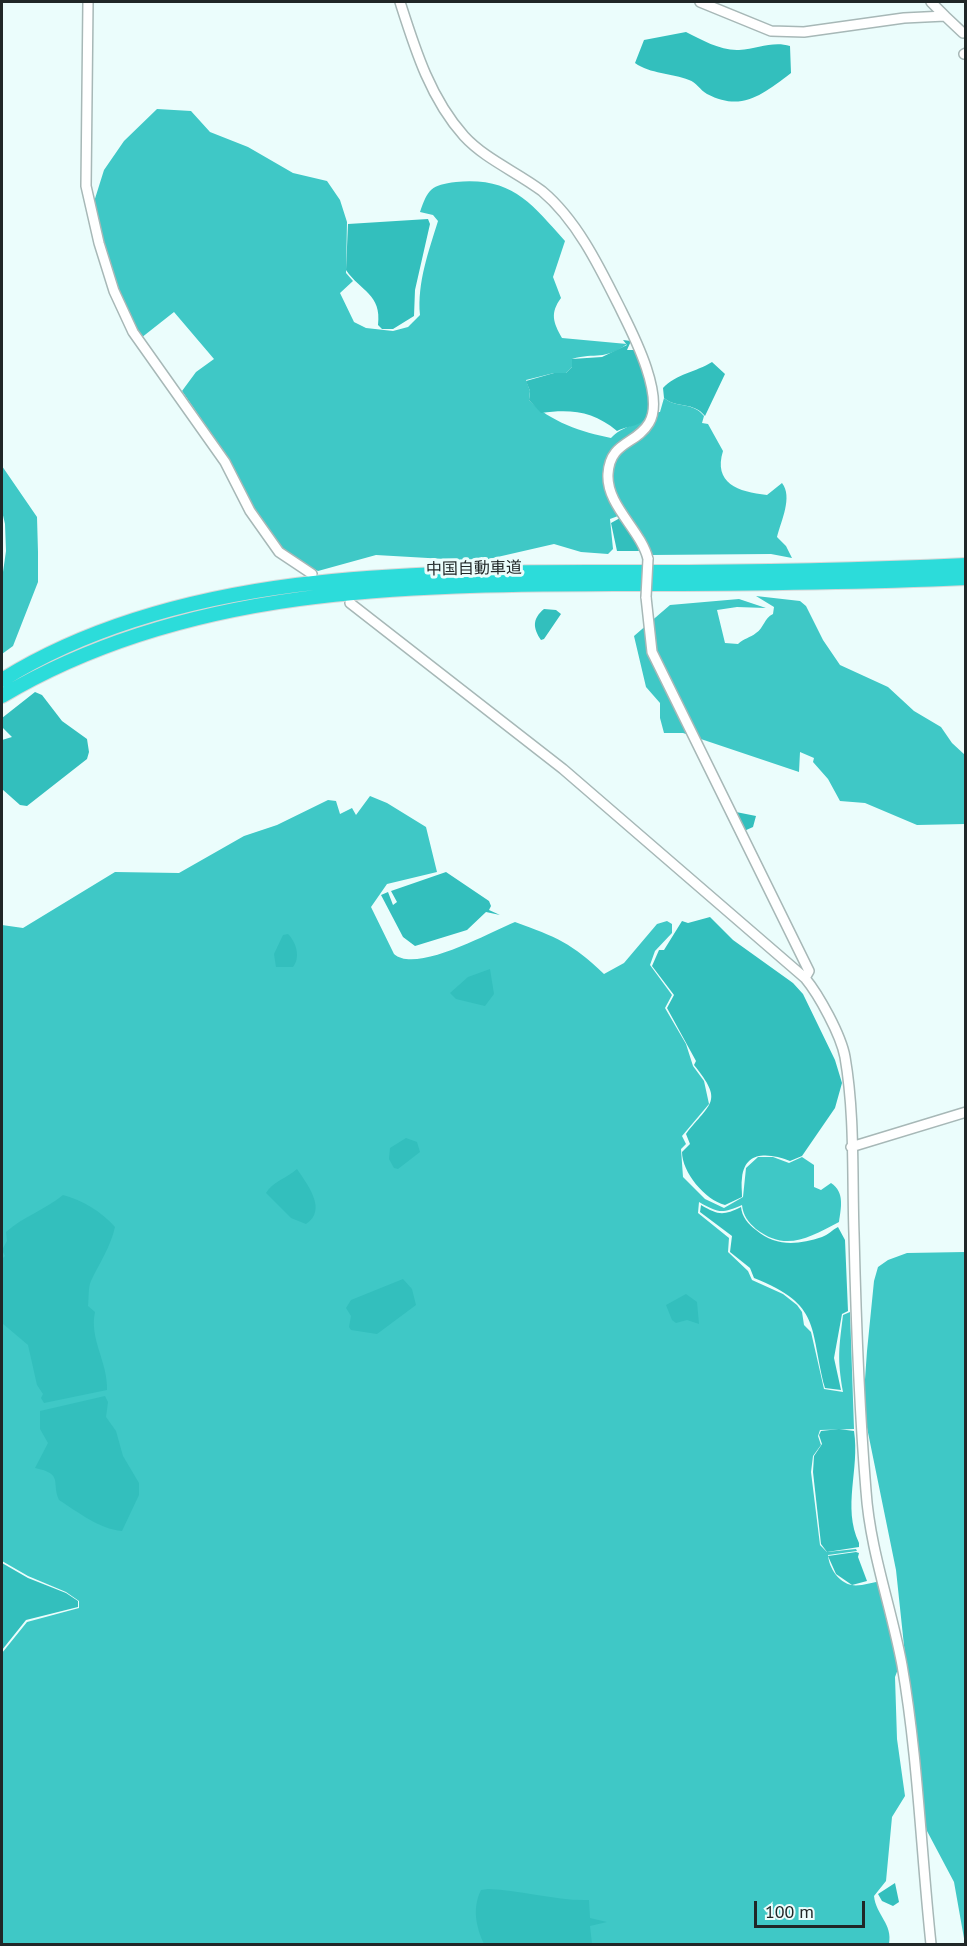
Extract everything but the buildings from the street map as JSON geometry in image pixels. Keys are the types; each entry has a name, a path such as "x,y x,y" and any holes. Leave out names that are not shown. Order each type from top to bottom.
{"highway":[{"name":"中国自動車道","path":"2,680 81,641 161,613 204,602 306,584 366,578 481,572 816,571 966,565"},
{"name":"中国自動車道","path":"2,696 48,670 125,638 203,616 306,597 426,587 822,583 966,578"}],"street":[{"path":"88,2 86,186 89,209 117,298 133,332 225,462 250,511 279,552 312,574"},
{"path":"400,2 419,60 444,108 465,138 544,194 569,221 597,267 637,344 650,377 652,414 646,426 617,449 611,459 608,476 618,506 645,546 648,559 646,597 652,652 808,971 805,978"},
{"path":"700,2 771,31 804,32 904,18 945,16"},
{"path":"931,2 963,33"},
{"path":"350,603 563,769 805,978 825,1011 844,1054 851,1147 859,1421 866,1465 866,1490 872,1544 902,1662 912,1726 931,1944"},
{"path":"851,1147 966,1112"}],"shaded area":[{"path":"686,32 732,50 777,44 790,46 791,73 761,94 741,101 731,101 707,94 689,80 647,69 635,63 644,40"},
{"path":"157,109 191,111 210,132 248,147 293,173 327,181 340,200 347,222 346,273 353,281 340,293 354,322 366,328 393,331 408,327 420,315 422,279 438,221 433,215 420,212 428,193 448,183 475,181 506,188 518,195 530,204 565,241 553,277 561,298 555,308 554,318 562,338 627,344 612,353 572,359 572,367 566,373 554,373 526,380 530,391 529,400 537,408 567,425 611,438 649,413 660,412 664,398 695,408 704,416 702,423 708,424 723,451 722,471 730,484 746,491 767,495 782,483 786,502 777,537 786,546 792,558 771,554 650,555 635,525 618,516 610,519 613,549 608,554 581,552 554,544 480,561 376,555 318,571 286,555 252,507 226,455 182,391 196,372 214,359 174,312 141,338 121,297 106,255 93,205 104,170 124,141"},
{"path":"428,219 430,224 415,290 414,316 393,329 382,329 378,325 377,306 346,270 348,224"},
{"path":"623,340 631,341 627,350 636,350 640,355 648,381 650,409 640,423 617,431 590,415 562,411 541,413 529,400 530,391 526,381 554,373 566,373 572,367 572,359 602,357 627,345"},
{"path":"712,362 725,374 705,416 695,408 664,398 663,388 668,383"},
{"path":"2,466 37,517 38,582 13,646 2,654 2,579 6,551 2,511"},
{"path":"620,518 637,542 639,551 617,551 611,523"},
{"path":"756,596 800,601 806,606 823,640 840,665 888,687 914,711 941,727 952,743 965,755 965,824 917,825 865,803 840,801 828,779 813,762 814,758 800,752 799,772 683,733 664,733 660,718 660,703 646,687 634,636 670,605 739,599 766,608 737,607 717,610 725,643 738,644 759,631 773,614 774,607"},
{"path":"544,609 556,610 561,614 541,640 536,632 535,624 537,616"},
{"path":"35,692 42,695 62,721 87,739 89,752 87,759 27,806 20,805 2,789 2,740 12,737 2,727 2,718"},
{"path":"370,796 387,803 426,827 437,872 387,884 371,907 394,954 404,959 419,959 435,955 472,942 515,922 563,942 604,974 624,963 657,924 667,921 672,924 672,933 655,951 650,965 672,995 665,1008 686,1044 693,1066 704,1081 709,1104 682,1136 686,1144 681,1149 683,1177 705,1199 724,1208 743,1197 746,1168 758,1157 773,1157 789,1163 802,1157 814,1165 814,1187 821,1190 831,1183 838,1191 841,1201 839,1222 797,1240 777,1240 756,1229 748,1221 742,1205 720,1211 699,1202 698,1213 729,1238 728,1252 748,1271 752,1280 783,1294 797,1305 802,1312 804,1325 811,1332 824,1389 843,1392 839,1361 840,1345 843,1315 850,1312 854,1429 820,1430 818,1436 821,1445 813,1456 811,1472 820,1545 827,1552 856,1549 857,1551 828,1555 833,1570 847,1584 862,1585 882,1581 903,1656 895,1677 897,1739 905,1796 892,1817 886,1881 874,1896 875,1903 889,1931 889,1944 2,1944 2,1653 27,1622 79,1608 79,1601 66,1592 28,1576 2,1561 2,925 23,928 115,872 179,873 244,836 277,825 328,800 336,801 340,814 352,808 356,815"},
{"path":"736,812 756,816 753,827 744,831"},
{"path":"446,872 489,901 491,906 489,910 500,915 486,912 467,930 415,946 403,937 381,895 388,892 393,905 397,902 391,891"},
{"path":"710,917 733,940 793,983 803,994 835,1060 842,1083 835,1108 802,1156 790,1161 767,1156 753,1158 744,1169 742,1197 725,1205 710,1197 696,1184 683,1160 682,1152 690,1144 686,1134 707,1108 711,1095 709,1087 694,1065 696,1061 667,1008 674,995 652,966 659,950 664,950 682,921 688,923"},
{"path":"288,934 293,941 297,959 293,967 276,967 274,954 283,935"},
{"path":"490,969 494,994 485,1006 456,999 450,993 468,977"},
{"path":"406,1138 417,1142 420,1152 398,1169 394,1168 389,1159 390,1148"},
{"path":"297,1169 314,1197 315,1212 306,1224 291,1218 266,1193 272,1186"},
{"path":"63,1195 91,1207 115,1227 108,1248 90,1283 88,1306 95,1312 94,1332 105,1370 107,1390 44,1403 41,1398 43,1394 37,1385 28,1345 2,1323 2,1259 5,1256 2,1250 7,1241 6,1232"},
{"path":"701,1205 721,1213 741,1207 750,1225 764,1236 779,1242 796,1243 813,1240 838,1227 845,1240 848,1311 842,1314 834,1358 841,1390 825,1388 809,1320 802,1309 792,1298 754,1278 750,1268 730,1252 732,1236 700,1212"},
{"path":"965,1252 965,1944 954,1882 927,1831 912,1779 907,1674 896,1570 863,1408 874,1281 878,1267 888,1260 907,1253"},
{"path":"403,1279 412,1289 416,1305 377,1334 351,1330 349,1327 351,1316 346,1308 351,1300"},
{"path":"686,1294 697,1302 699,1324 687,1320 676,1323 672,1320 666,1305"},
{"path":"105,1396 108,1402 106,1417 116,1431 123,1456 139,1483 139,1495 122,1531 105,1527 59,1500 53,1476 44,1470 35,1468 48,1443 40,1429 40,1411"},
{"path":"839,1429 854,1431 852,1515 859,1547 827,1552 821,1544 813,1472 814,1456 822,1444 819,1435 821,1431"},
{"path":"859,1553 858,1557 867,1581 852,1585 836,1574 828,1556"},
{"path":"2,1563 28,1578 66,1593 78,1601 78,1607 26,1620 2,1650"},
{"path":"895,1883 899,1902 893,1906 882,1901 878,1894"},
{"path":"481,1890 589,1900 590,1918 607,1922 590,1926 592,1944 484,1944 477,1924 476,1911"}]}
